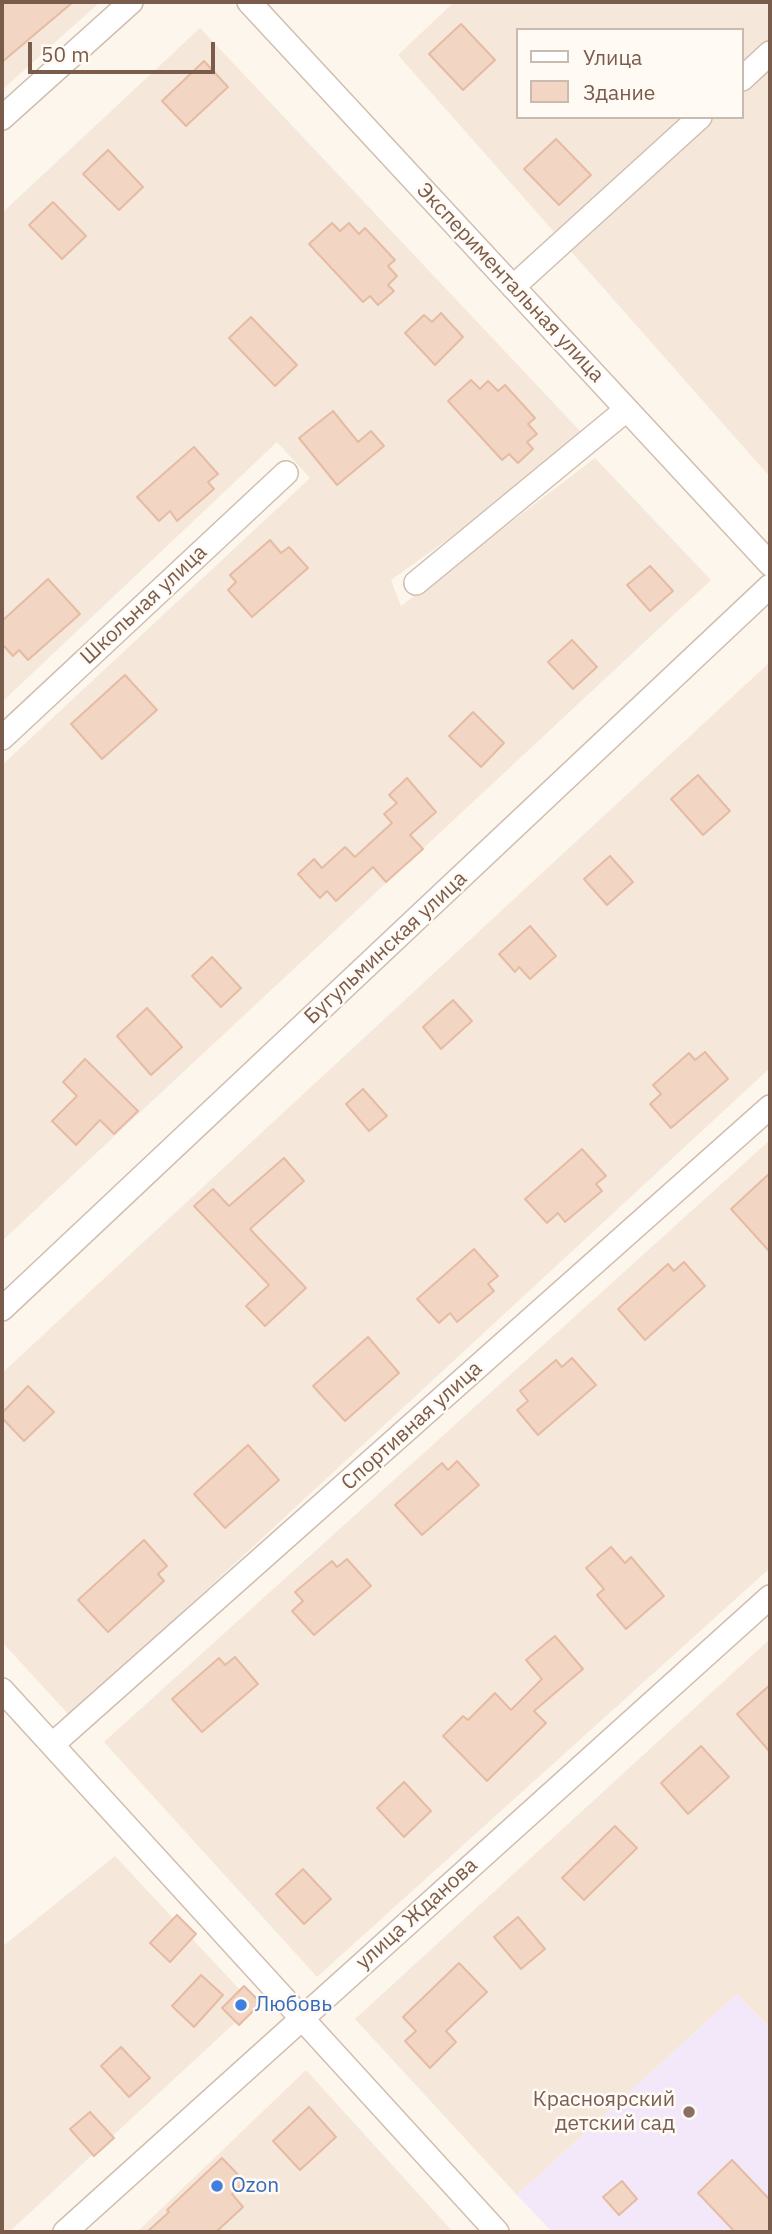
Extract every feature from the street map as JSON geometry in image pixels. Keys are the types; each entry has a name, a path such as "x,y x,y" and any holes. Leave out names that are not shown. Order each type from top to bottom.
{"street":[{"path":"2,118 131,2"},
{"name":"Экспериментальная улица","path":"249,2 626,410 769,560"},
{"path":"744,77 770,53"},
{"path":"513,287 698,119"},
{"path":"416,583 626,410"},
{"name":"Школьная улица","path":"2,738 286,473"},
{"name":"Бугульминская улица","path":"2,1309 770,586"},
{"name":"Спортивная улица","path":"53,1744 770,1107"},
{"name":"улица Жданова","path":"65,2232 770,1597"},
{"path":"2,1690 497,2232"}],"shaded area":[{"path":"2,2 100,2 2,90"},
{"path":"454,2 770,2 770,477 398,55"},
{"path":"200,28 581,432 491,514 461,530 391,580 401,606 595,458 711,580 2,1241 2,765 310,478 277,442 2,702 2,213"},
{"path":"770,662 770,1068 70,1716 2,1642 2,1373"},
{"path":"770,1140 770,1568 317,1977 104,1742"},
{"path":"770,1639 770,2028 737,1994 517,2195 355,2019"},
{"path":"115,1856 254,2005 9,2232 2,2232 2,1947"},
{"name":"Красноярский детский сад","path":"737,1994 770,2028 770,2232 552,2232 517,2195"},
{"path":"306,2070 453,2232 137,2232"}],"building":[{"path":"2,2 73,2 2,62"},
{"path":"461,24 495,60 463,90 429,54"},
{"path":"204,61 228,87 186,126 162,101"},
{"path":"556,139 591,175 559,205 524,169"},
{"path":"108,150 143,187 119,210 83,174"},
{"path":"53,202 86,236 62,259 29,225"},
{"path":"332,223 340,231 349,223 359,234 365,228 395,260 388,266 397,276 388,285 394,291 378,305 370,296 363,302 309,244"},
{"path":"441,313 463,337 435,365 405,333 424,315 432,322"},
{"path":"251,317 297,365 275,386 229,338"},
{"path":"471,380 480,389 488,381 498,391 505,385 535,418 528,424 537,434 527,442 533,449 518,463 509,454 502,460 448,401"},
{"path":"333,411 358,442 371,431 384,446 337,485 299,438"},
{"path":"194,447 218,474 208,482 214,489 177,521 170,511 159,521 137,497"},
{"path":"270,540 281,553 289,547 308,568 252,617 228,590 236,582 230,575"},
{"path":"650,566 673,591 650,611 627,585"},
{"path":"48,579 80,614 28,660 19,650 13,656 2,644 2,621"},
{"path":"572,640 597,667 573,689 548,662"},
{"path":"125,675 157,710 102,759 71,724"},
{"path":"473,712 504,743 481,767 449,736"},
{"path":"698,775 730,811 703,835 671,799"},
{"path":"407,778 436,812 410,835 423,849 386,882 373,867 336,901 327,891 320,898 298,874 314,859 322,868 345,847 355,857 392,823 384,814 397,803 389,795"},
{"path":"610,856 633,882 607,905 584,879"},
{"path":"530,926 556,956 530,979 519,967 515,972 499,954"},
{"path":"212,957 241,988 221,1007 192,976"},
{"path":"453,1000 472,1021 441,1049 423,1027"},
{"path":"147,1008 182,1047 151,1075 117,1036"},
{"path":"705,1052 728,1079 671,1128 650,1104 661,1094 653,1085 689,1053 695,1060"},
{"path":"85,1059 138,1111 114,1134 100,1120 76,1145 52,1121 77,1096 63,1082"},
{"path":"363,1089 387,1116 369,1131 346,1104"},
{"path":"582,1149 606,1176 596,1184 602,1191 565,1222 558,1213 547,1223 525,1199"},
{"path":"284,1158 304,1181 250,1229 306,1288 265,1326 246,1306 269,1285 194,1206 213,1189 229,1206"},
{"path":"770,1173 770,1252 731,1209"},
{"path":"474,1249 498,1276 488,1284 494,1291 457,1322 450,1313 439,1323 417,1299"},
{"path":"684,1262 705,1286 645,1340 618,1309 668,1264 674,1271"},
{"path":"368,1337 399,1373 345,1421 313,1386"},
{"path":"572,1358 596,1385 538,1435 517,1410 528,1401 520,1391 556,1360 562,1367"},
{"path":"28,1386 54,1412 24,1441 2,1418 2,1413"},
{"path":"248,1445 279,1480 225,1528 194,1494"},
{"path":"457,1461 479,1485 422,1535 395,1505 442,1463 448,1470"},
{"path":"144,1540 167,1566 158,1574 164,1581 108,1632 78,1600"},
{"path":"611,1547 625,1563 631,1557 664,1596 626,1629 597,1595 604,1589 586,1568"},
{"path":"347,1559 371,1586 314,1635 292,1611 303,1601 295,1592 332,1561 337,1567"},
{"path":"555,1636 583,1669 534,1711 546,1723 487,1781 443,1736 463,1716 468,1720 495,1693 511,1710 542,1679 526,1660"},
{"path":"235,1657 258,1684 202,1732 172,1699 219,1658 225,1665"},
{"path":"770,1685 770,1752 737,1714"},
{"path":"701,1746 729,1777 688,1814 661,1783"},
{"path":"404,1782 431,1811 404,1837 377,1808"},
{"path":"615,1826 637,1848 584,1900 562,1878"},
{"path":"303,1869 331,1899 304,1924 276,1894"},
{"path":"177,1915 196,1934 170,1962 150,1943"},
{"path":"518,1917 545,1949 521,1969 494,1937"},
{"path":"459,1963 487,1992 446,2031 456,2042 430,2068 405,2041 416,2031 403,2017"},
{"path":"201,1975 223,1995 194,2027 172,2006"},
{"name":"Любовь","path":"244,1986 261,2003 239,2025 222,2008"},
{"path":"121,2047 150,2078 129,2097 101,2066"},
{"path":"309,2107 336,2137 300,2170 273,2141"},
{"path":"90,2112 114,2138 94,2156 70,2129"},
{"path":"222,2158 245,2182 232,2194 243,2207 216,2232 147,2232 169,2212 167,2210"},
{"path":"732,2160 770,2200 770,2232 735,2232 698,2193"},
{"path":"622,2181 637,2199 619,2215 603,2197"}],"place":[{"name":"Любовь","path":"241,2005"},
{"name":"Красноярский детский сад","path":"689,2112"},
{"name":"Ozon","path":"217,2186"}]}
